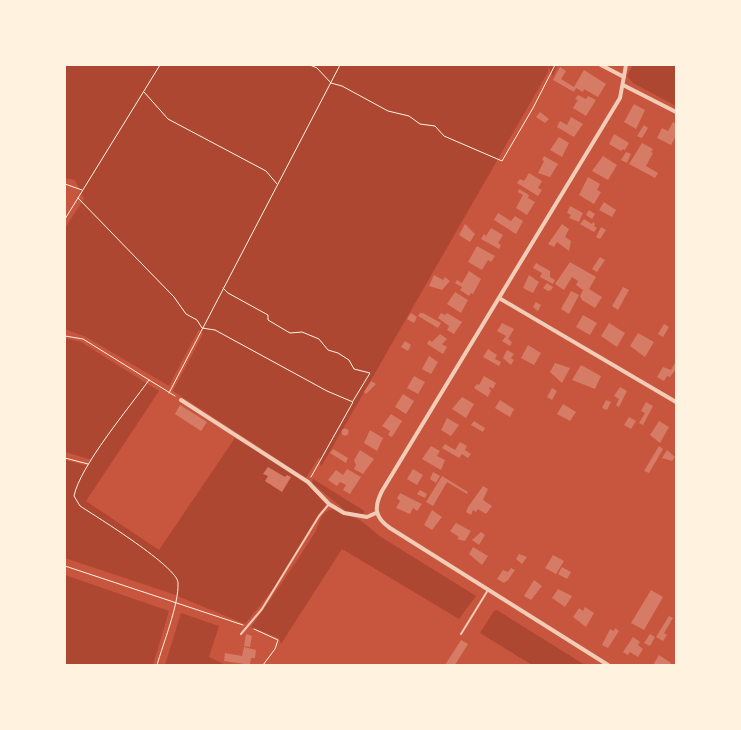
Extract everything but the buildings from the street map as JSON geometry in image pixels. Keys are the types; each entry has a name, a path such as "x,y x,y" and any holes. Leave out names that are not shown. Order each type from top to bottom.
{"street":[{"path":"601,65 624,77"},
{"path":"608,665 390,528 379,520 376,513 382,491 620,98 626,65"},
{"path":"623,85 676,112"},
{"path":"499,298 676,402"},
{"path":"181,400 308,482 329,504 355,516 367,517 376,513"}],"lane":[{"path":"241,634 262,609 319,516 329,504"},
{"path":"461,634 488,590"}],"path":[{"path":"65,218 160,65"},
{"path":"310,65 317,68 330,83 342,86 388,111 409,116 420,124 435,126 444,136 502,161 533,108 555,65"},
{"path":"169,393 340,65"},
{"path":"144,91 168,119 266,171 277,185"},
{"path":"65,184 82,191"},
{"path":"78,198 174,298 186,314 197,320 202,328 215,330 327,391 353,402"},
{"path":"223,288 228,293 268,315 268,320 290,333 302,332 319,340 328,350 338,353 349,360 354,369 370,373 308,482"},
{"path":"65,336 83,339 181,400"},
{"path":"149,380 88,464 76,485 74,496 80,506 161,562 176,575 178,583 174,602 157,665"},
{"path":"65,458 88,464"},
{"path":"65,566 248,626 278,640 275,649 263,665"}],"shaded area":[{"path":"65,65 557,65 553,76 548,66 548,72 321,467 319,457 306,478 173,391 203,334 199,329 169,386 86,337 65,329 65,228 84,199 75,180 65,178"},
{"path":"633,65 676,65 676,106 633,83 627,76"},
{"path":"65,338 81,342 159,391 86,501 159,550 235,438 299,477 311,486 327,504 315,519 286,571 245,624 170,593 65,558 65,460 88,466 92,460 65,452"},
{"path":"313,479 365,512 361,515 346,511 312,483"},
{"path":"333,509 360,520 381,537 476,596 459,619 342,549 281,644 279,638 251,627 306,546 322,516"},
{"path":"65,575 169,611 153,665 65,665"},
{"path":"497,610 585,665 532,665 480,633 494,611"},
{"path":"181,613 219,626 209,657 226,665 165,665"}]}
